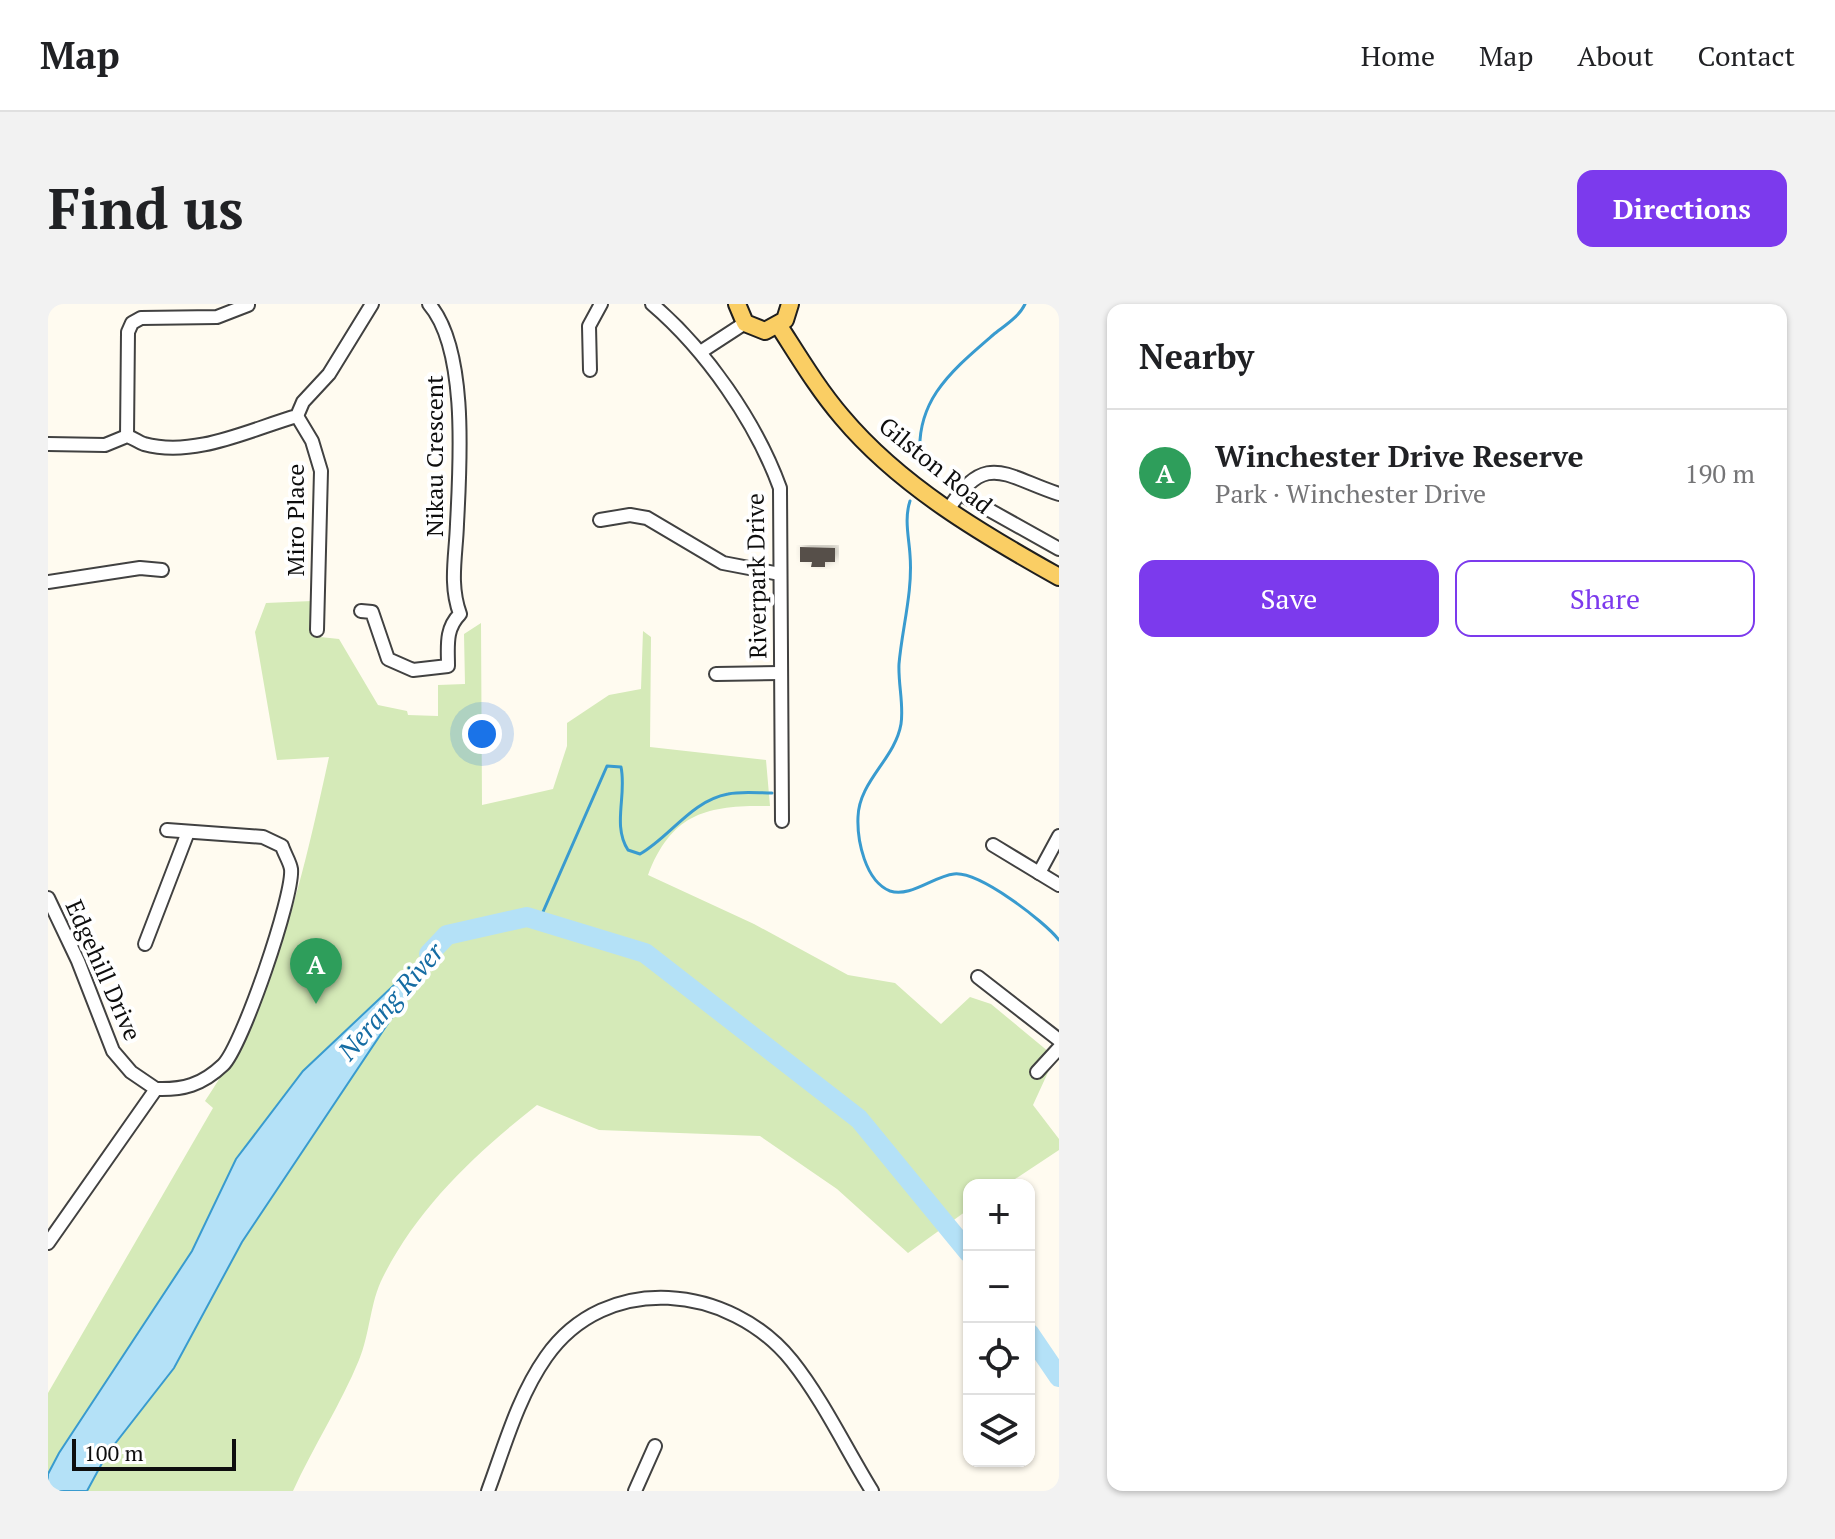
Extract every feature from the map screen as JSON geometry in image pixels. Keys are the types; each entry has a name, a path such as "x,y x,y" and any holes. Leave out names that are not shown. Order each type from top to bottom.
{"main road":[{"path":"737,304 745,323 765,331 779,326 790,304"},
{"name":"Gilston Road","path":"779,326 845,420 898,471 948,510 1059,577"}],"street":[{"path":"48,444 105,445 127,436 145,444 205,444 226,441 297,416 303,402 329,374 372,304"},
{"name":"Nikau Crescent","path":"361,611 372,612 379,641 388,659 413,670 448,666 448,633 460,614 452,593 457,523 457,375 449,336 429,304"},
{"path":"590,370 589,326 601,304"},
{"name":"Riverpark Drive","path":"652,304 702,351 769,460 780,488 782,821"},
{"path":"127,436 128,332 132,323 141,318 217,317 248,305"},
{"path":"702,351 745,323"},
{"name":"Miro Place","path":"297,416 312,441 321,471 317,630"},
{"path":"948,510 975,476 994,472 1059,494"},
{"path":"959,493 1059,549"},
{"path":"600,520 630,515 647,518 723,563 780,574"},
{"path":"48,582 140,568 162,570"},
{"path":"716,674 780,673"},
{"path":"48,1243 156,1089 183,1090 202,1081 225,1063 263,984 291,870 282,846 263,837 167,830"},
{"path":"145,944 188,832"},
{"path":"1039,873 1059,836"},
{"path":"993,845 1059,885"},
{"name":"Edgehill Drive","path":"48,898 113,1051 131,1072 156,1089"},
{"path":"48,931 61,925"},
{"path":"978,977 1059,1040"},
{"path":"1037,1072 1059,1048"},
{"path":"488,1491 525,1391 548,1355 576,1326 602,1307 648,1299 685,1298 732,1312 764,1333 792,1362 872,1491"},
{"path":"635,1491 655,1446"}],"green space":[{"path":"312,601 311,636 339,639 378,705 407,711 408,715 438,716 438,685 465,684 464,634 481,623 482,805 553,789 567,746 567,723 609,695 641,689 643,631 651,637 650,747 766,760 770,806 728,808 695,816 668,838 648,875 754,924 848,975 895,983 941,1024 970,997 991,1004 1055,1057 1033,1105 1059,1139 1059,1150 1015,1179 963,1179 963,1213 908,1253 837,1189 760,1136 599,1130 537,1105 492,1142 450,1183 397,1251 379,1287 359,1360 293,1491 87,1491 107,1454 174,1368 242,1242 444,939 236,1159 192,1251 48,1474 48,1393 213,1108 205,1101 251,1020 269,978 297,892 329,757 277,760 255,632 266,603"}],"water":[{"path":"447,935 242,1242 174,1368 107,1454 87,1491 48,1491 48,1474 59,1453 192,1251 236,1159 303,1071"}],"building":[{"path":"800,547 835,548 835,562 825,562 825,567 811,567 812,562 800,562"}],"waterway":[{"path":"921,465 922,424 928,406 962,362 1015,317 1025,304"},
{"path":"910,501 907,522 910,582 899,664 901,724 892,748 870,781 860,804 858,826 864,859 874,878 890,891 906,892 954,874 979,880 1026,910 1059,940"},
{"path":"539,921 607,766 621,767 620,820 623,840 628,850 640,854 692,811 715,798 738,793 772,793"},
{"name":"Nerang River","path":"429,954 447,935 527,917 645,953 859,1119 967,1251"},
{"name":"Nerang River","path":"1035,1342 1059,1377"}],"place":[{"name":"Winchester Drive Reserve","path":"316,1004"}]}
